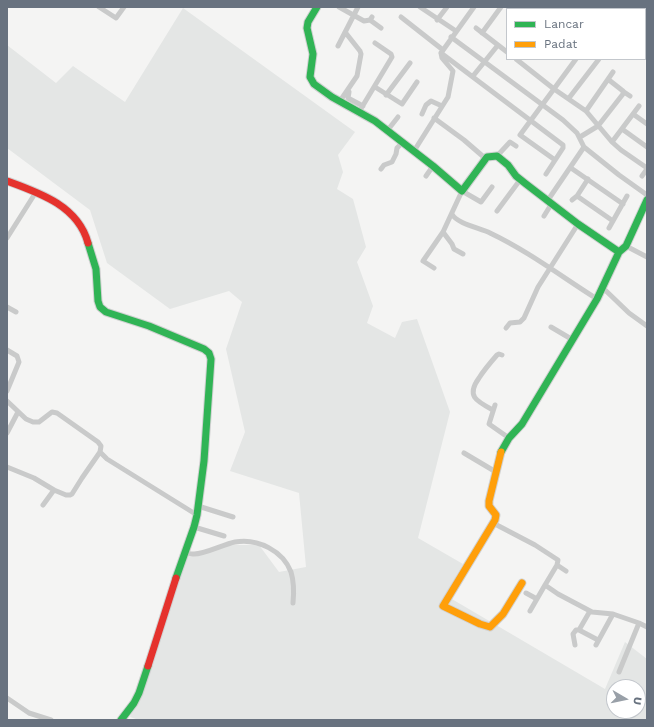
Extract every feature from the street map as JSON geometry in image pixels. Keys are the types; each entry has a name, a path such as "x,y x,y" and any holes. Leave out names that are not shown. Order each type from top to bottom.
{"street":[{"path":"99,7 116,18 124,7"},
{"path":"317,7 308,22 307,28 313,54 310,72 311,81 318,88 340,101 361,109"},
{"path":"339,7 364,21 371,18 381,28"},
{"path":"338,46 358,7"},
{"path":"420,7 437,20 456,31"},
{"path":"437,20 447,7"},
{"path":"414,151 450,94 454,72 442,58 442,52 474,7"},
{"path":"482,33 501,7"},
{"path":"401,17 442,52 530,121 564,145 546,174"},
{"path":"476,28 506,51"},
{"path":"340,101 357,76 361,54 345,32"},
{"path":"452,37 563,120 580,137 584,147 647,195"},
{"path":"361,109 392,56 375,43"},
{"path":"473,76 498,44"},
{"path":"517,60 586,111 612,142 647,168 642,176"},
{"path":"555,160 520,136 520,134 575,60"},
{"path":"569,98 598,60"},
{"path":"386,95 410,63"},
{"path":"586,111 614,72"},
{"path":"609,80 630,96"},
{"path":"375,87 402,104 417,82"},
{"path":"350,87 352,88 348,98 387,131 433,166 454,186 481,202 492,187"},
{"path":"580,137 598,126 624,92"},
{"path":"422,114 426,105 430,101 442,106"},
{"path":"612,142 639,106"},
{"path":"633,114 647,124"},
{"path":"387,131 398,117"},
{"path":"434,118 464,140 486,159"},
{"path":"622,129 647,147"},
{"path":"434,268 423,261 443,232 462,191 487,157 497,156 510,142 516,146"},
{"path":"381,169 384,165 392,162 397,148 402,143"},
{"path":"544,216 550,202 584,147"},
{"path":"497,156 508,165 520,180 578,224 619,252"},
{"path":"426,176 433,166"},
{"path":"571,168 623,204"},
{"path":"496,210 520,180"},
{"path":"572,200 577,196 588,180"},
{"path":"7,181 36,192 60,205 79,221 86,234 96,269 97,296 100,307 112,314 150,326 204,349 211,359 204,461 197,515 139,693 134,703 121,720"},
{"path":"7,238 36,192"},
{"path":"577,196 613,221"},
{"path":"610,228 627,196"},
{"path":"522,583 502,614 490,627 480,624 443,606 493,523 496,515 489,502 502,449 509,438 522,424 597,299 619,252 626,246 647,200"},
{"path":"452,214 454,218 490,233 514,246 597,299"},
{"path":"506,328 510,323 520,322 524,318 538,287 578,224"},
{"path":"443,232 454,249 463,254"},
{"path":"626,246 647,257"},
{"path":"603,288 629,313 647,326"},
{"path":"7,307 16,312"},
{"path":"551,327 573,340"},
{"path":"7,350 17,356 19,362 7,391"},
{"path":"502,356 499,354 497,355 486,368 472,392 479,402 494,407 489,424 509,438"},
{"path":"7,401 30,421 35,422 52,412 57,413 98,442 101,446 100,452 70,495 54,490 34,478 7,467"},
{"path":"7,432 18,412"},
{"path":"100,452 107,459 197,515"},
{"path":"464,453 496,472"},
{"path":"44,505 54,490"},
{"path":"198,506 233,517"},
{"path":"493,523 535,545 558,560 557,565 530,612"},
{"path":"194,527 224,536"},
{"path":"184,552 196,554 236,542 253,542 266,545 281,558 290,571 293,583 293,603"},
{"path":"557,565 566,571"},
{"path":"545,585 558,594 590,611 613,614 647,627"},
{"path":"526,593 537,599"},
{"path":"575,645 573,634 576,630 579,630 590,611"},
{"path":"579,630 597,642 613,614"},
{"path":"619,672 639,623"},
{"path":"7,698 29,713 51,720"}],"shaded area":[{"path":"183,8 355,132 338,155 343,172 337,189 353,199 366,247 357,262 373,306 367,323 395,338 402,322 417,319 450,412 418,538 463,564 445,595 605,689 606,687 606,719 646,719 646,679 609,679 625,642 647,659 647,720 139,720 130,717 182,556 227,545 259,545 279,572 306,567 299,493 230,471 245,432 226,349 242,302 229,291 170,309 107,263 90,210 7,148 7,45 56,83 73,66 125,102"}],"traffic: fast":[{"path":"317,7 308,22 307,28 313,54 310,77 314,84 332,97 375,121 433,166 462,191 487,157 497,156 526,184 578,224 619,252"},
{"path":"501,452 509,438 522,424 597,299 619,252 626,246 647,200"},
{"path":"88,243 96,269 98,301 100,307 106,312 149,326 204,349 209,353 211,359 204,461 197,515 176,578"},
{"path":"121,720 134,703 148,666"}],"traffic: slow":[{"path":"501,452 489,501 489,506 496,515 495,520 443,606 480,624 490,627 503,614 522,583"}],"traffic: jam":[{"path":"7,181 44,196 67,210 76,219 83,230 88,243"},
{"path":"148,666 176,578"}]}
